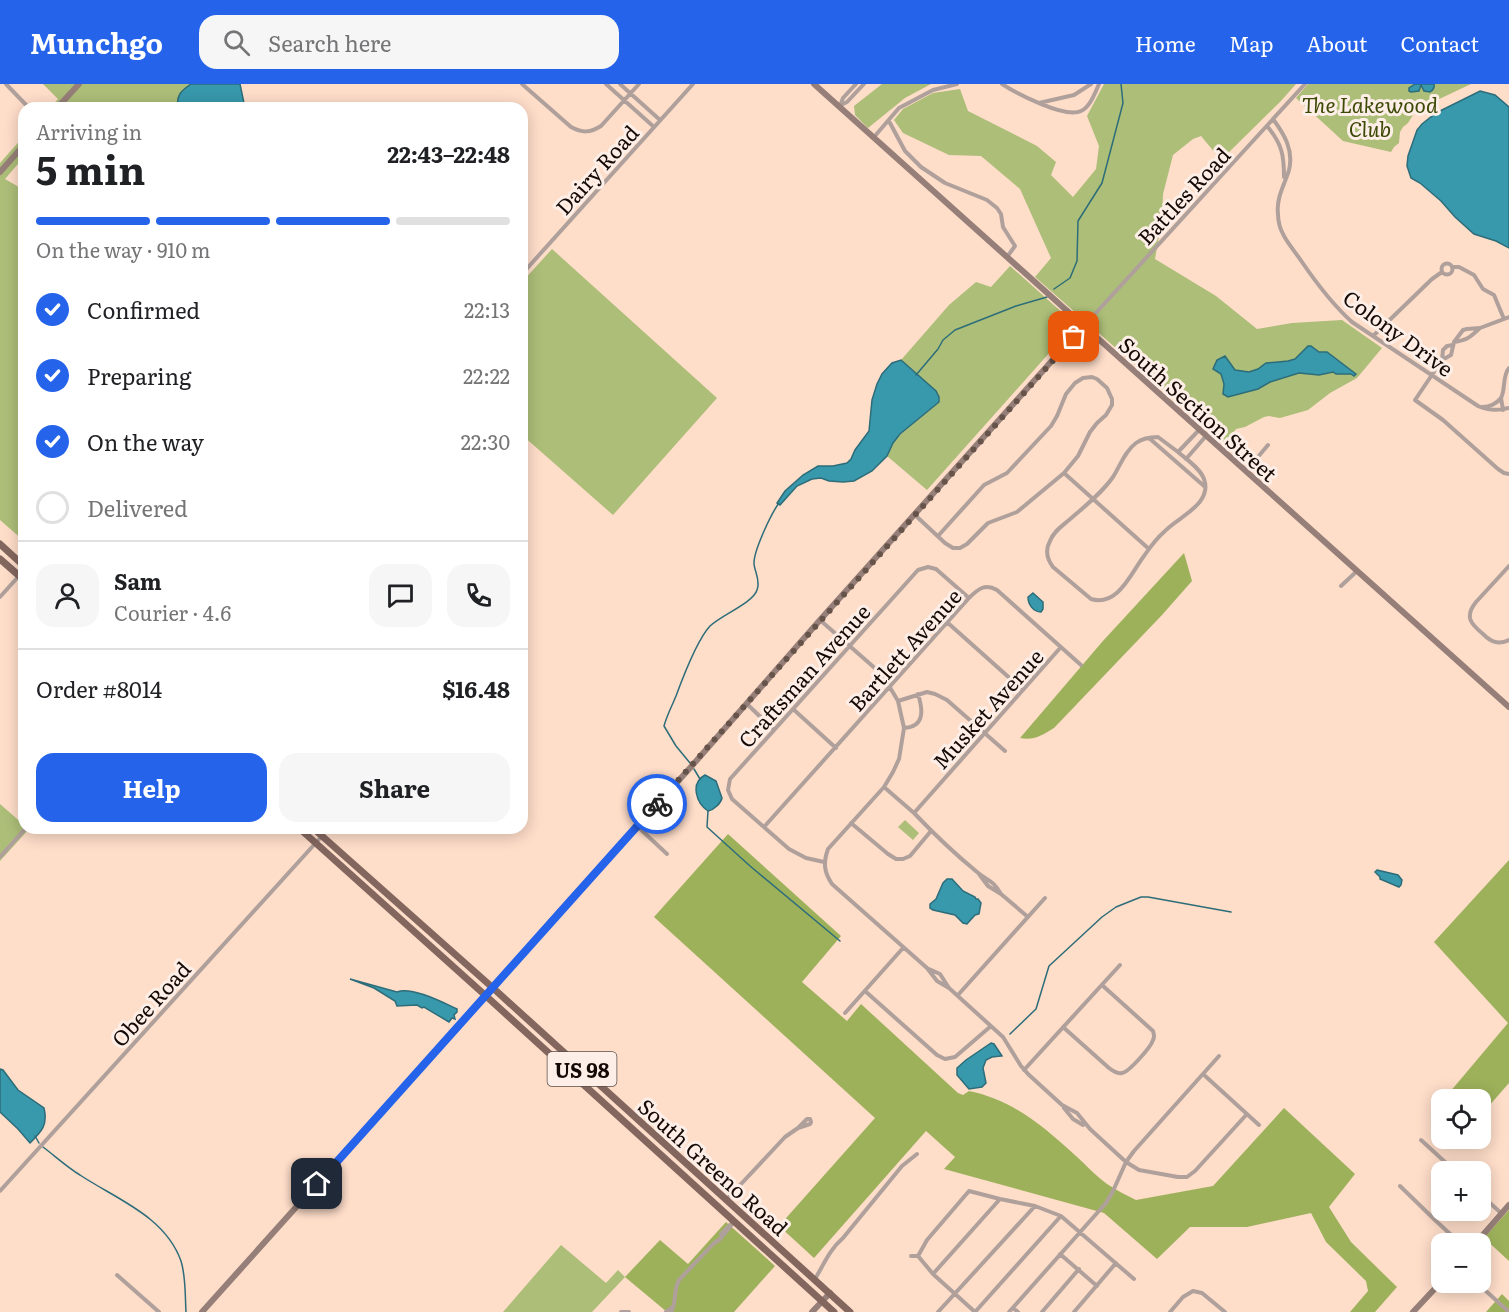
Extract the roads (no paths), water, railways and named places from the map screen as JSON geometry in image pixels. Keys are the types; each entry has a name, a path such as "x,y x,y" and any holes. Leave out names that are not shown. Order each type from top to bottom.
{"main road":[{"path":"0,544 18,560"},
{"path":"0,559 18,575"},
{"name":"South Greeno Road","path":"307,834 834,1312"},
{"name":"South Greeno Road","path":"320,834 850,1312"}],"street":[{"path":"6,84 23,102"},
{"path":"62,102 79,84"},
{"path":"522,84 571,127 585,132 593,131 601,126 639,84"},
{"path":"528,89 532,84"},
{"path":"606,84 654,127"},
{"path":"620,84 660,120"},
{"name":"Dairy Road","path":"528,267 693,84"},
{"name":"South Section Street","path":"814,84 1509,707"},
{"path":"839,106 856,84"},
{"path":"839,106 847,102 864,84"},
{"path":"874,138 899,108 933,90 957,84"},
{"path":"1002,84 1038,103 1070,112 1081,112 1091,100 1099,84"},
{"path":"1038,103 1074,94 1091,84"},
{"name":"Battles Road","path":"1083,327 1305,84"},
{"name":"Colony Drive","path":"1273,119 1289,145 1291,161 1284,180"},
{"path":"888,122 905,151 921,167 945,183 987,200 998,208 1003,227 1015,246 1007,258"},
{"name":"Colony Drive","path":"1268,126 1282,148 1285,163 1284,180 1277,211 1283,235 1322,291 1352,322 1478,406 1492,411 1509,408"},
{"path":"0,172 18,152"},
{"path":"1373,336 1442,272 1445,264 1459,267 1474,275 1483,289 1494,295 1507,318 1480,328 1463,330 1454,344 1451,355 1442,360 1414,400 1443,420 1498,469 1509,474"},
{"path":"1442,272 1450,274 1452,267"},
{"path":"202,1312 1083,327"},
{"path":"1442,360 1443,350 1447,346 1469,339 1480,328"},
{"path":"1478,406 1489,406 1498,402 1504,392 1505,373 1509,368"},
{"path":"914,515 945,543 953,548 964,546 988,523 1017,512 1064,473 1078,456 1090,432 1112,405 1107,388 1092,377 1083,378 1075,383 1066,394 1051,426 1007,474 984,484 938,536"},
{"path":"1501,398 1503,410"},
{"path":"1178,452 1199,430"},
{"path":"1178,463 1206,436"},
{"path":"1158,437 1178,452 1200,473 1204,480 1202,496 1196,506 1166,530 1149,549 1121,589 1111,597 1100,601 1091,599 1049,561 1047,556 1050,538 1113,478 1131,447 1142,439 1158,437"},
{"path":"1149,438 1204,486"},
{"path":"1246,472 1269,446"},
{"path":"1064,473 1149,549"},
{"path":"1509,566 1472,607 1470,616 1471,623 1490,641 1500,643 1509,640"},
{"name":"Craftsman Avenue","path":"824,862 806,858 784,846 732,799 728,785 731,778 914,574 923,567 936,569 969,598"},
{"path":"1341,586 1357,571"},
{"path":"0,597 18,581"},
{"name":"Bartlett Avenue","path":"764,827 976,591 984,587 997,590 1081,665"},
{"path":"820,620 877,670 898,701 904,728 900,752 884,787 828,849 824,862 827,876 832,884 903,948 907,949 937,981 958,995 1004,1037 1024,1070 1062,1105 1073,1119 1089,1129 1134,1168 1145,1172 1187,1177 1247,1114"},
{"path":"948,623 1023,690"},
{"name":"Musket Avenue","path":"914,813 1061,647"},
{"path":"898,701 927,692 935,694 947,700 1005,751"},
{"path":"904,728 913,726 920,720 922,707 918,694"},
{"path":"746,704 774,730"},
{"path":"793,709 836,748"},
{"path":"884,787 979,874 988,886 1028,917"},
{"path":"852,822 896,859 910,856 931,831"},
{"path":"637,826 668,854"},
{"path":"0,857 21,834"},
{"name":"Obee Road","path":"0,1191 322,836"},
{"path":"958,995 1045,898"},
{"path":"845,1013 903,948"},
{"path":"1024,1070 1120,965"},
{"path":"1064,1028 1116,1073 1126,1072 1146,1050 1153,1041 1153,1031 1102,985"},
{"path":"865,991 937,1055 945,1059 955,1057 991,1026"},
{"path":"1009,1312 1110,1197 1126,1162 1134,1151 1219,1056"},
{"path":"1203,1074 1259,1125"},
{"path":"726,1199 785,1137 798,1128"},
{"path":"642,1138 649,1130"},
{"path":"1421,1140 1444,1161"},
{"path":"815,1279 837,1243 902,1166 917,1154"},
{"path":"1400,1186 1449,1233"},
{"path":"918,1256 927,1240 969,1191 1035,1206 1061,1216 1134,1279"},
{"path":"933,1275 1000,1199"},
{"path":"1491,1204 1502,1213"},
{"path":"1485,1233 1509,1205"},
{"path":"938,1312 1035,1206"},
{"path":"918,1256 933,1275 975,1312 1061,1216"},
{"path":"671,1312 674,1307 677,1283 720,1239 734,1221"},
{"path":"1060,1254 1097,1286"},
{"path":"911,1256 918,1256"},
{"path":"1074,1312 1116,1263"},
{"path":"1042,1312 1079,1269"},
{"path":"117,1275 159,1312"},
{"path":"1170,1312 1186,1294 1193,1291 1202,1293 1224,1312"},
{"path":"812,1312 830,1293"},
{"path":"1413,1312 1431,1293"},
{"path":"1488,1293 1509,1312"},
{"path":"666,1312 674,1307"},
{"path":"1013,1308 1018,1312"},
{"path":"621,1312 629,1312"}],"water":[{"path":"191,84 240,84 244,102 178,102 184,89"},
{"path":"1415,84 1434,84 1434,87 1430,92 1424,91 1421,85 1419,91 1409,91 1409,88"},
{"path":"1480,91 1495,95 1509,107 1509,248 1474,234 1441,201 1411,178 1407,166 1417,130 1422,124 1436,113"},
{"path":"1308,346 1319,352 1327,352 1356,374 1354,376 1333,372 1319,375 1299,373 1270,382 1258,389 1228,397 1223,394 1224,384 1221,374 1213,369 1217,360 1225,356 1235,370 1249,372 1266,363 1295,359"},
{"path":"901,360 936,391 939,402 900,434 887,456 872,471 854,481 812,479 797,486 780,505 777,503 785,491 803,475 818,466 833,466 847,463 851,459 869,431 872,400 882,374 892,363"},
{"path":"1033,593 1043,602 1041,612 1033,609 1029,602 1028,597"},
{"path":"705,775 716,781 722,798 717,806 708,811 700,803 696,793 697,783"},
{"path":"1377,870 1398,875 1402,880 1401,885 1399,887 1380,879 1375,872"},
{"path":"947,879 952,879 963,891 981,903 979,914 967,924 955,915 930,908 930,904 936,899"},
{"path":"350,979 397,992 410,991 427,996 457,1009 455,1019 452,1018 449,1022 417,1005 397,1006 395,1001 374,988"},
{"path":"991,1043 1002,1056 986,1060 983,1068 986,1083 982,1087 969,1089 957,1075 957,1068"},
{"path":"0,1069 18,1090 44,1108 43,1127 30,1143 0,1112"}],"waterway":[{"path":"1054,289 1070,278 1077,261 1078,221 1102,183 1123,103 1121,84"},
{"path":"916,375 943,340 955,330 1016,306 1047,297"},
{"path":"690,763 676,746 664,726 665,722 691,659 705,632 715,622 750,600 757,590 755,557 764,532 779,503"},
{"path":"694,769 700,779"},
{"path":"708,811 707,827 840,941"},
{"path":"1010,1034 1036,1009 1049,966 1116,907 1141,897 1148,897 1231,912"},
{"path":"35,1136 39,1143"},
{"path":"43,1147 75,1172 138,1210 164,1232 174,1245 183,1267 186,1312"}],"park label":[{"name":"The Lakewood Club","path":"1370,115"}]}
